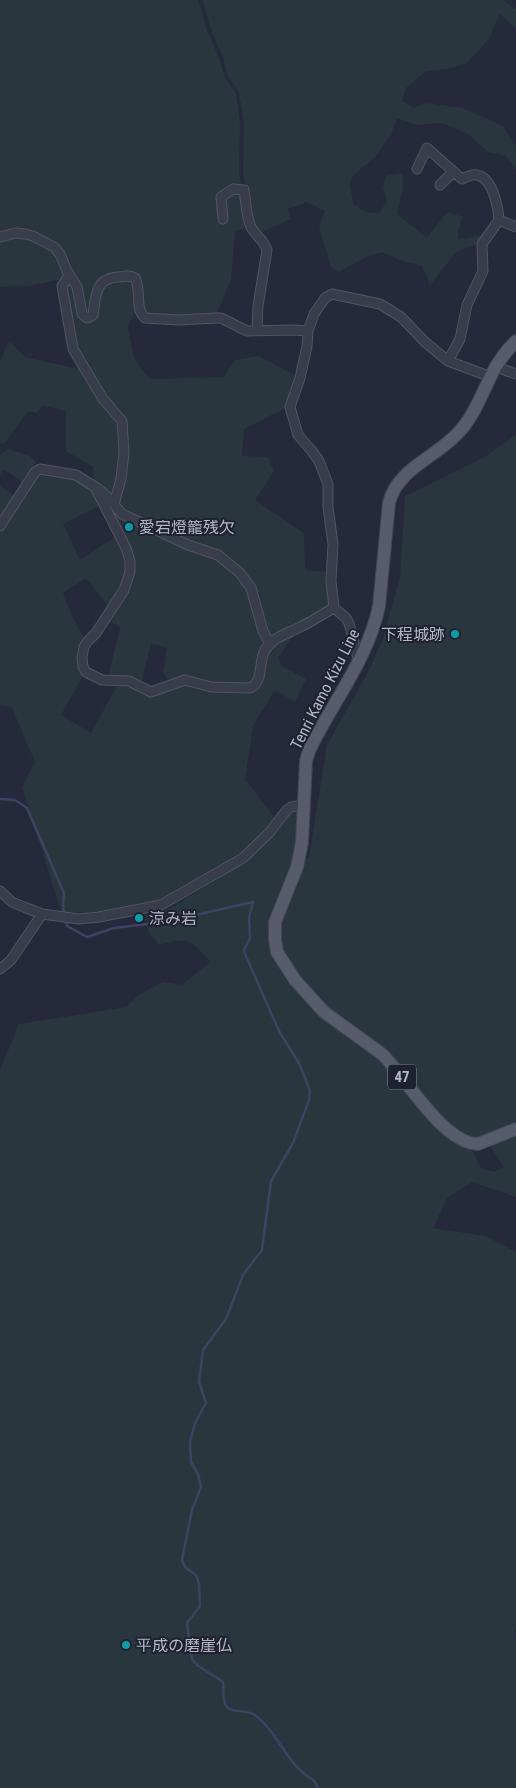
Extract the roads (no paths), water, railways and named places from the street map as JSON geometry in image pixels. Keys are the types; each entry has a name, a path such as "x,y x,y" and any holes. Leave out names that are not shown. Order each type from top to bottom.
{"main road":[{"name":"Tenri Kamo Kizu Line","path":"516,341 493,372 475,408 459,432 445,447 408,472 399,481 392,493 388,509 380,606 373,632 359,662 309,751 306,761 302,842 297,867 275,922 275,940 278,952 282,962 295,980 324,1012 382,1054 418,1098 445,1126 459,1138 472,1144 478,1144 516,1129"}],"street":[{"path":"417,169 427,148 462,178 476,174 481,176 490,186 498,203 499,220 482,244 483,271 467,305 460,339 448,361"},
{"path":"440,185 454,172"},
{"path":"223,219 221,197 233,189 244,190 249,223 267,247 258,306 257,330"},
{"path":"499,220 516,226"},
{"path":"0,237 20,233 33,236 47,242 60,254 79,293 82,314 87,318 93,315 97,293 103,281 109,278 129,276 135,278 138,284 140,311 145,318 178,320 216,318 242,330 308,331"},
{"path":"70,276 62,286 73,349 103,399 122,421 124,453 121,479 114,504"},
{"path":"359,662 350,623 334,608 332,588 333,544 328,507 328,484 325,472 316,456 298,435 290,407 304,360 308,331 317,308 329,294 374,301 391,310 448,361 493,372 516,374"},
{"path":"0,526 35,472 40,469 76,475 101,490 122,514 188,545 218,555 231,565 251,588 263,631 270,644"},
{"path":"94,487 126,548 130,561 130,572 124,590 96,633 84,647 82,657 83,667 86,672 102,680 129,681 151,692 185,680 211,687 250,688 254,686 259,678 262,656 270,644 334,608"},
{"path":"0,891 12,902 42,914 78,919 99,917 161,905 243,858 268,833 286,811 292,807 304,805"},
{"path":"0,969 10,960 42,914"}],"waterway":[{"path":"0,799 15,800 27,808 64,893 64,914"},
{"path":"66,919 67,926 87,937 114,928 165,922 253,902 249,918 250,938 244,950 245,954 279,1031 300,1065 310,1091 309,1100 293,1143 271,1181 262,1250 243,1275 226,1319 203,1350 199,1382 206,1403 195,1423 190,1442 191,1462 198,1474 201,1487 192,1510 182,1560 185,1567 196,1575 199,1584 200,1606 187,1623 192,1659 197,1665 223,1682 226,1706 232,1710 252,1713 262,1721 296,1766 313,1780 318,1788"}],"place":[{"name":"愛宕燈籠残欠","path":"129,527"},
{"name":"下程城跡","path":"455,634"},
{"name":"涼み岩","path":"139,918"},
{"name":"平成の磨崖仏","path":"126,1645"}]}
